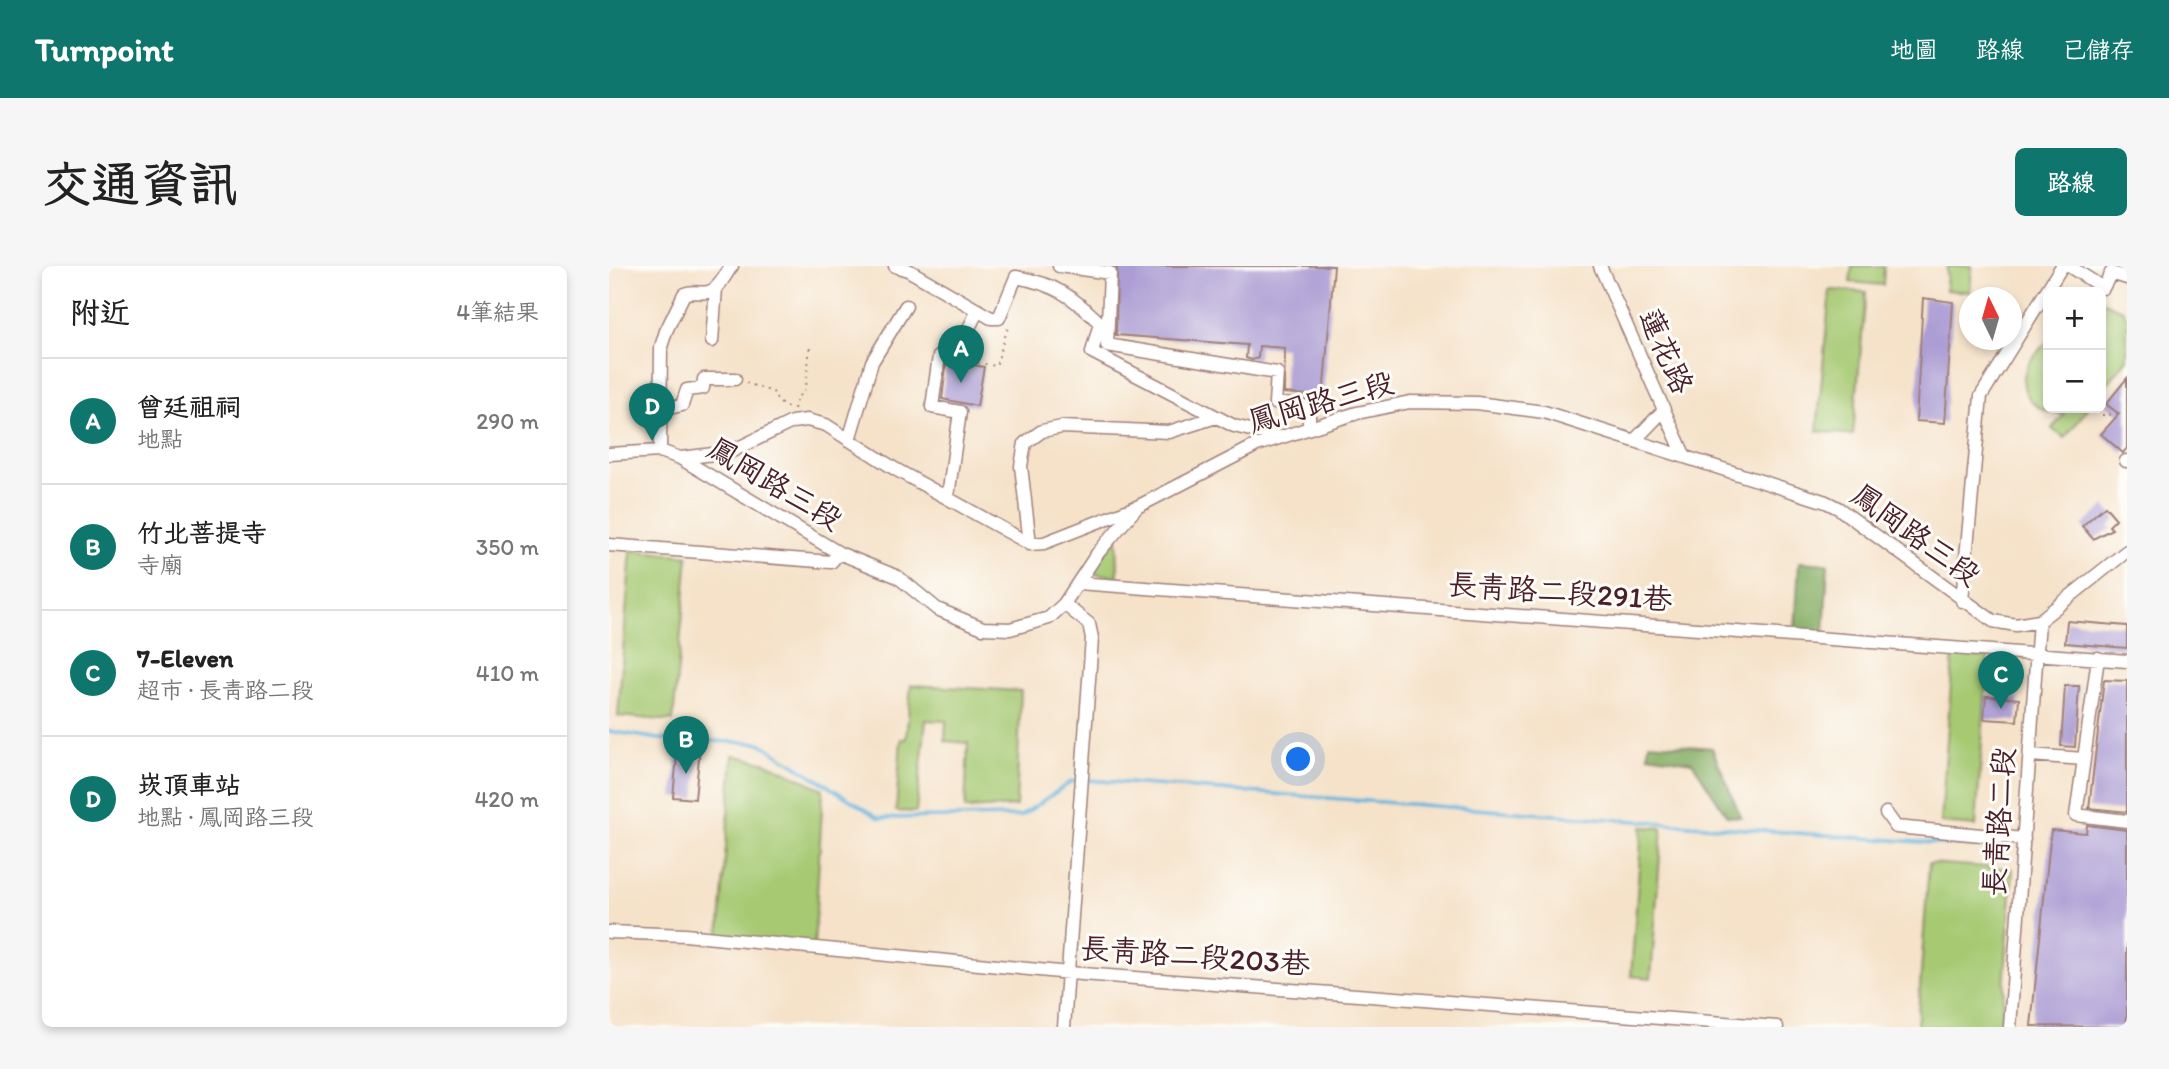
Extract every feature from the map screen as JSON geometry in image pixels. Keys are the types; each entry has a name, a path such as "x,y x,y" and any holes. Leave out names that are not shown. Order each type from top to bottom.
{"street":[{"path":"660,451 661,347 666,331 684,294 690,291 707,293 716,288 732,266"},
{"path":"895,266 908,270 991,318 999,318 1016,271 1042,282 1072,296 1100,323 1092,352 1234,426 1279,437"},
{"path":"1059,266 1110,273 1107,345 1277,373 1275,403 1309,407 1309,428"},
{"name":"蓮花路","path":"1600,266 1685,457"},
{"path":"1962,601 1981,396 2062,266"},
{"path":"2069,266 2103,288 2111,273 2127,278"},
{"path":"712,341 716,288"},
{"path":"849,440 872,362 906,306"},
{"path":"965,334 978,310"},
{"path":"939,356 932,407 960,412 948,496"},
{"path":"661,410 682,405 687,390 703,387 704,379 735,379"},
{"name":"鳳岡路三段","path":"609,454 660,451 680,458 839,553 898,577 937,609 983,628 1010,629 1032,625 1049,618 1064,604 1097,554 1137,507 1279,437 1410,402 1476,403 1544,412 1838,508 1962,601 1993,621 2016,625 2039,621"},
{"path":"1634,441 1663,411"},
{"path":"1030,544 1021,466 1025,443 1042,431 1062,427 1169,432 1216,417"},
{"path":"680,458 730,452 788,424 807,420 826,425 895,469 948,496 1030,544 1044,543 1137,507"},
{"path":"609,545 831,562 839,553"},
{"path":"2039,621 2127,551"},
{"name":"長青路二段291巷","path":"1078,583 2038,653 2127,662"},
{"path":"1064,604 1089,624 1092,638 1064,1027"},
{"name":"長青路二段","path":"2010,1027 2039,621"},
{"path":"2098,659 2075,815 2127,821"},
{"path":"2030,755 2084,759"},
{"path":"1886,813 1896,827 2024,839"},
{"name":"長青路二段203巷","path":"609,932 685,935 1069,973 1777,1027"}],"path":[{"path":"939,356 996,366 1009,324 999,318"},
{"path":"735,379 773,392 778,402 793,410 797,398 806,388 810,345"},
{"path":"2102,415 2119,414"}],"green space":[{"path":"1852,266 1884,266 1883,285 1850,282"},
{"path":"1947,266 1972,266 1970,287 1959,287 1959,291 1946,290"},
{"path":"1830,290 1866,292 1853,435 1817,431"},
{"path":"2106,303 2123,310 2127,318 2127,359 2106,386"},
{"path":"2043,346 2043,410 2031,401 2024,386 2024,377 2034,356"},
{"path":"2054,413 2084,413 2065,438 2052,429 2064,414"},
{"path":"1117,536 1118,576 1090,574"},
{"path":"631,550 688,556 673,721 618,716"},
{"path":"1799,562 1828,564 1824,634 1795,632"},
{"path":"1953,655 1988,657 1976,826 1941,823"},
{"path":"911,685 1021,691 1016,806 965,809 968,743 945,741 946,721 926,720 916,812 896,811 901,739 906,739"},
{"path":"1649,743 1712,748 1741,817 1727,816 1692,762 1648,755"},
{"path":"733,755 767,763 823,789 814,946 719,938"},
{"path":"1642,827 1662,828 1651,978 1631,976"},
{"path":"1929,863 2013,869 2001,1027 1917,1027"}],"building":[{"path":"1117,266 1334,266 1323,396 1284,393 1285,348 1259,346 1258,358 1252,360 1246,358 1247,345 1116,335"},
{"path":"1923,298 1953,302 1945,423 1916,421"},
{"path":"954,345 957,351 953,361 984,367 977,406 942,399 948,350"},
{"path":"2127,378 2127,448 2123,453 2101,434 2119,414 2106,404"},
{"path":"2105,506 2116,519 2109,526 2112,529 2093,539 2082,526"},
{"path":"2067,621 2127,626 2127,648 2065,643"},
{"path":"2104,680 2127,681 2127,812 2089,808"},
{"path":"2065,686 2079,686 2075,747 2061,746"},
{"path":"1986,696 2019,699 2017,721 1984,719"},
{"path":"678,745 700,747 695,799 673,797"},
{"path":"2087,825 2127,830 2127,1027 2031,1026 2051,830 2086,833"}],"waterway":[{"path":"609,731 659,739 760,743 879,818 1021,816 1072,781 1079,781"},
{"path":"1086,780 1999,848"}],"place":[{"name":"曾廷祖祠","path":"961,383"},
{"name":"崁頂車站","path":"652,441"},
{"name":"7-Eleven","path":"2001,709"},
{"name":"竹北菩提寺","path":"686,774"}]}
